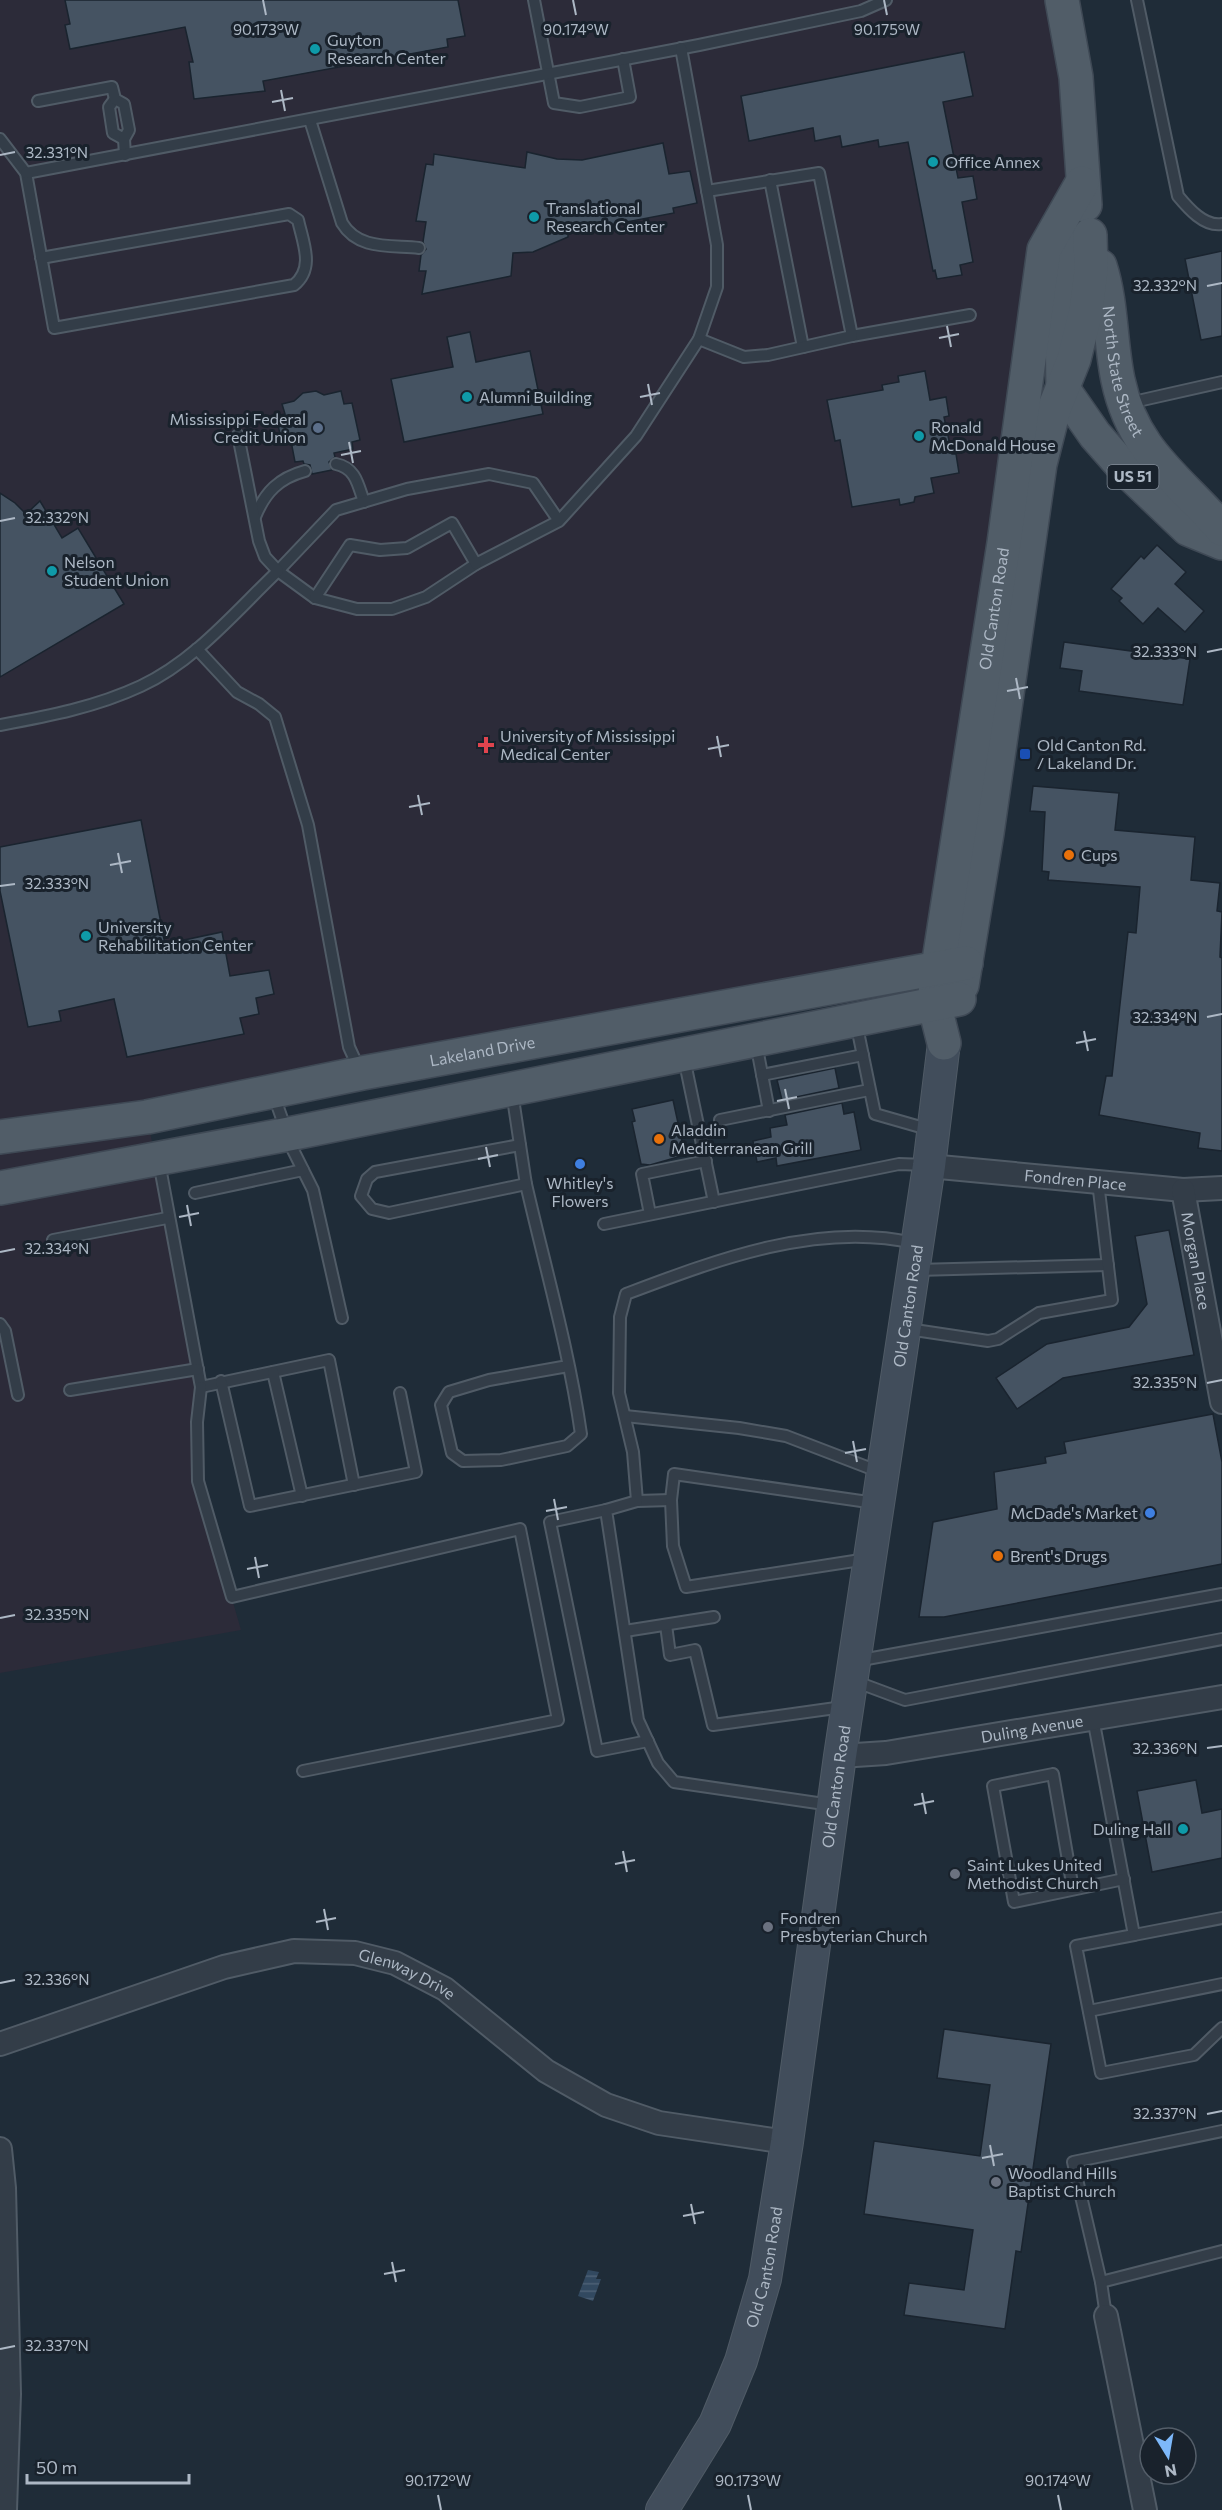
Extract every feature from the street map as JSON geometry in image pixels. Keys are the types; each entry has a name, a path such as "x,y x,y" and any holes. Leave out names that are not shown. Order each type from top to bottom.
{"main road":[{"name":"North State Street","path":"1062,0 1076,77 1082,183 1090,235 1106,284 1118,379 1124,404 1133,427 1160,466 1222,529"},
{"name":"North State Street","path":"1063,389 1061,255 1082,183"},
{"name":"Old Canton Road","path":"944,1043 947,1001 1002,554 1044,250 1082,183"},
{"name":"Old Canton Road","path":"952,965 1040,464 1054,409 1063,389 1086,311 1091,270 1090,235"},
{"name":"US 51","path":"1063,389 1095,435 1125,469 1188,529 1222,543"},
{"name":"Lakeland Drive","path":"0,1137 147,1117 362,1074 952,965"},
{"path":"0,1188 289,1134 947,1001"}],"street":[{"name":"Old Canton Road","path":"662,2510 715,2424 741,2361 765,2279 787,2142 840,1756 916,1257 944,1043"},
{"name":"Fondren Place","path":"929,1166 1183,1190 1222,1188"},
{"name":"Morgan Place","path":"1183,1190 1222,1398"},
{"name":"Duling Avenue","path":"840,1756 878,1755 1222,1697"},
{"name":"Glenway Drive","path":"0,2044 224,1967 294,1951 355,1953 395,1963 445,1989 546,2071 606,2105 659,2123 787,2142"},
{"path":"0,2149 4,2188 9,2394 5,2510"},
{"path":"1106,2316 1144,2510"}],"lane":[{"path":"534,0 554,102 580,107 630,97 623,60"},
{"path":"26,173 623,60 861,11 886,0"},
{"path":"1137,0 1178,196 1192,213 1215,225 1222,224"},
{"path":"238,435 265,557 278,571 315,598 357,609 392,609 426,597 476,564 559,521 636,436 699,339 717,287 717,244 681,48"},
{"path":"38,101 112,87 115,99 124,104 129,130 124,139 125,155"},
{"path":"115,99 109,107 113,133 124,139"},
{"path":"310,120 342,223 349,234 360,242 419,248"},
{"path":"0,139 26,173 41,258 54,328 294,285 303,278 308,266 298,219 289,214 41,258"},
{"path":"707,191 819,173 852,336"},
{"path":"770,180 803,347"},
{"path":"699,339 744,357 768,355 852,336 970,315"},
{"path":"1124,404 1222,382"},
{"path":"336,464 346,466 352,471 364,502"},
{"path":"255,517 263,497 276,484 305,471"},
{"path":"0,725 82,709 143,685 196,649 278,571 336,510 407,489 489,474 533,483 559,521"},
{"path":"315,598 350,545 380,550 406,548 452,523 476,564"},
{"path":"196,649 237,692 259,704 275,717 308,825 349,1047 362,1074"},
{"path":"856,1018 875,1114 934,1131"},
{"path":"755,1039 769,1110"},
{"path":"683,1053 714,1202"},
{"path":"762,1075 827,1065 862,1055"},
{"path":"512,1089 526,1184 568,1366 581,1434 567,1446 501,1460 463,1461 452,1453 441,1405 449,1392 489,1380 568,1366"},
{"path":"720,1120 803,1100 869,1090"},
{"path":"273,1092 293,1150 319,1210 342,1318"},
{"path":"520,1145 375,1172 367,1179 361,1196 372,1209 389,1213 526,1184"},
{"path":"158,1159 167,1218 201,1386 197,1422 198,1481 232,1597 520,1529 558,1720 303,1771"},
{"path":"650,1214 642,1174 706,1161"},
{"path":"604,1224 899,1164 929,1166"},
{"path":"195,1193 303,1170"},
{"path":"905,1328 988,1341 998,1340 1039,1313 1112,1300 1098,1182"},
{"path":"53,1240 167,1218"},
{"path":"637,1501 633,1452 619,1394 620,1317 626,1294 717,1260 804,1241 876,1236 916,1257 1108,1265"},
{"path":"0,1324 5,1331 18,1395"},
{"path":"201,1386 329,1359 354,1485"},
{"path":"70,1390 198,1369"},
{"path":"273,1372 302,1496"},
{"path":"221,1381 250,1506 416,1472 400,1393"},
{"path":"625,1416 739,1428 786,1436 880,1488"},
{"path":"870,1558 686,1587 673,1546 671,1500 674,1474 880,1488"},
{"path":"648,1741 597,1751 550,1522 637,1501 671,1500"},
{"path":"606,1510 638,1720 658,1763 674,1782 833,1806"},
{"path":"666,1625 670,1655 695,1650 712,1725 851,1683 1222,1594"},
{"path":"625,1631 714,1617"},
{"path":"851,1683 905,1700 1222,1639"},
{"path":"1093,1718 1134,1935"},
{"path":"1073,1889 1053,1774 993,1786 1014,1902 1124,1879"},
{"path":"1222,1918 1076,1946 1101,2073 1194,2055 1222,2028"},
{"path":"1089,2010 1222,1984"},
{"path":"1106,2316 1101,2282 1073,2162 1222,2131"},
{"path":"1101,2282 1222,2251"}],"shaded area":[{"name":"University of Mississippi Medical Center","path":"0,0 1062,0 1082,148 1044,250 938,967 147,1117 201,1387 198,1481 241,1630 0,1673"}],"water":[{"path":"588,2270 599,2272 596,2279 601,2279 593,2301 578,2296"}],"building":[{"name":"Guyton Research Center","path":"65,0 458,0 465,36 447,39 448,47 263,81 265,91 194,99 189,62 193,62 185,27 70,49 65,25 70,24"},
{"name":"Office Annex","path":"964,52 973,96 943,102 958,178 973,176 977,199 962,202 973,262 960,265 962,275 937,279 935,270 933,271 908,142 879,147 878,140 842,147 840,136 815,141 813,128 749,141 741,96"},
{"name":"Translational Research Center","path":"663,143 669,174 690,171 697,203 673,208 674,213 568,233 568,237 533,252 513,253 511,276 422,294 426,271 419,271 421,255 426,249 423,242 426,222 416,221 426,164 433,165 434,154 525,168 527,152 557,159 582,160"},
{"path":"1222,251 1222,336 1201,340 1185,259"},
{"name":"Alumni Building","path":"470,332 476,362 530,351 543,414 404,442 391,379 453,367 447,337"},
{"name":"Ronald McDonald House","path":"925,371 930,400 946,397 949,416 944,417 952,454 956,454 959,473 931,478 934,493 915,497 914,502 900,505 899,499 852,507 840,440 835,441 827,400 883,390 882,385 899,382 898,376"},
{"name":"Mississippi Federal Credit Union","path":"316,391 324,395 341,391 344,404 352,403 360,440 352,442 353,449 334,453 335,457 329,462 332,470 312,474 310,465 304,464 303,461 295,462 291,441 282,443 276,416 285,414 282,404 294,401 303,393"},
{"name":"Nelson Student Union","path":"0,493 26,514 40,501 62,538 78,528 124,604 0,677"},
{"path":"1157,545 1186,572 1175,584 1204,611 1185,632 1158,608 1143,624 1119,601 1122,598 1111,589 1141,556 1144,559"},
{"path":"1064,642 1190,659 1183,705 1079,691 1082,671 1060,668"},
{"path":"1033,786 1119,793 1115,830 1195,837 1191,880 1220,883 1217,911 1222,912 1220,957 1222,958 1222,1151 1198,1148 1200,1133 1099,1115 1106,1076 1112,1076 1128,932 1136,933 1140,887 1048,880 1049,872 1042,871 1045,812 1030,811"},
{"name":"University Rehabilitation Center","path":"141,820 165,944 222,932 230,976 269,970 274,994 256,998 259,1014 240,1018 244,1034 127,1057 114,999 59,1011 61,1021 28,1027 0,891 0,847"},
{"path":"835,1068 839,1088 782,1100 777,1080"},
{"name":"Aladdin Mediterranean Grill","path":"673,1100 685,1155 650,1165 641,1164 632,1122 635,1121 632,1109"},
{"path":"842,1103 844,1114 854,1112 861,1150 777,1166 776,1158 757,1162 753,1141 771,1137 770,1128 787,1125 785,1115"},
{"path":"1169,1230 1194,1355 1063,1378 1017,1409 996,1378 1047,1344 1129,1327 1147,1304 1135,1236"},
{"path":"1213,1414 1222,1462 1222,1564 944,1617 919,1617 933,1522 997,1509 994,1472 1046,1463 1045,1457 1066,1453 1064,1442"},
{"name":"Duling Hall","path":"1196,1780 1202,1813 1222,1809 1222,1858 1152,1872 1137,1791"},
{"path":"944,2029 1051,2044 1021,2252 1016,2251 1005,2329 904,2315 909,2283 964,2290 973,2230 864,2214 874,2141 980,2156 990,2085 937,2078"}],"place":[{"name":"Guyton Research Center","path":"315,49"},
{"name":"Office Annex","path":"933,162"},
{"name":"Translational Research Center","path":"534,217"},
{"name":"Alumni Building","path":"467,397"},
{"name":"Mississippi Federal Credit Union","path":"318,428"},
{"name":"Ronald McDonald House","path":"919,436"},
{"name":"Nelson Student Union","path":"52,571"},
{"name":"University of Mississippi Medical Center","path":"486,745"},
{"name":"Old Canton Rd. / Lakeland Dr.","path":"1025,754"},
{"name":"Cups","path":"1069,855"},
{"name":"University Rehabilitation Center","path":"86,936"},
{"name":"Aladdin Mediterranean Grill","path":"659,1139"},
{"name":"Whitley's Flowers","path":"580,1164"},
{"name":"McDade's Market","path":"1150,1513"},
{"name":"Brent's Drugs","path":"998,1556"},
{"name":"Duling Hall","path":"1183,1829"},
{"name":"Saint Lukes United Methodist Church","path":"955,1874"},
{"name":"Fondren Presbyterian Church","path":"768,1927"},
{"name":"Woodland Hills Baptist Church","path":"996,2182"}]}
